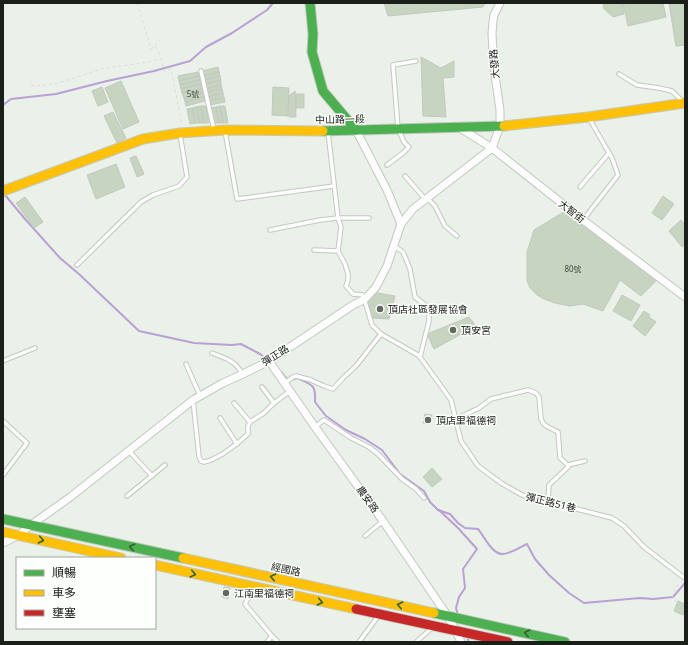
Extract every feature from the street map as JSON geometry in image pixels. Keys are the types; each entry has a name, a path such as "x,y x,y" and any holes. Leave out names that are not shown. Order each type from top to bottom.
{"main road":[{"path":"310,3 312,52 323,91 356,130"},
{"name":"中山路一段","path":"3,191 143,139 182,133 225,130 328,131 500,126 588,117 685,103"},
{"name":"經國路","path":"3,519 565,642"},
{"path":"3,532 116,557"},
{"path":"156,565 508,642"}],"street":[{"name":"大發路","path":"500,3 494,14 492,34 494,68 500,110 500,126"},
{"path":"492,148 500,126"},
{"name":"大智街","path":"458,127 492,148 583,220 685,297"},
{"path":"356,130 388,190 401,224"},
{"name":"彈正路","path":"3,543 19,536 31,524 68,498 193,400 269,360 365,298 376,287 387,266 401,224 413,209 492,148"},
{"name":"農安路","path":"269,360 290,392 383,521 447,616 461,642"}],"lane":[{"path":"387,165 409,147 404,142 398,129 393,65 416,61"},
{"path":"201,71 215,131"},
{"path":"619,74 637,85 672,91 685,103"},
{"path":"583,220 618,175 612,158 588,117"},
{"path":"225,130 237,199 334,186"},
{"path":"328,131 338,218 341,227 338,251 345,264 348,274 346,286 353,294 363,295 365,298"},
{"path":"77,265 141,202 153,195 179,186 187,178 182,133"},
{"path":"580,187 609,154"},
{"path":"405,176 434,206 445,226 458,236"},
{"path":"270,230 320,220 338,218 369,218"},
{"path":"393,246 403,252 410,269 415,297 429,308 429,321 420,357"},
{"path":"314,250 338,251"},
{"name":"彈正路51巷","path":"365,298 372,325 381,334 418,354 451,400 461,441 478,466 501,483 522,495 567,504 577,509 612,518 624,526 644,547 684,577"},
{"path":"285,383 296,376 333,389 356,366 381,334"},
{"path":"3,361 35,348"},
{"path":"212,353 235,364 243,374"},
{"path":"186,364 200,396"},
{"path":"262,388 274,403"},
{"path":"456,419 479,408 491,399 528,390 536,393 539,397 541,419 546,426 558,432 560,458 568,465"},
{"path":"193,400 199,457 204,462 211,461 237,444 248,434 248,426 250,422 290,392"},
{"path":"234,403 250,422"},
{"path":"220,418 237,444"},
{"path":"315,427 324,420 351,438 369,447 424,498"},
{"path":"3,421 27,443 3,475"},
{"path":"128,451 152,476"},
{"path":"548,500 549,485 568,467 568,465 586,462"},
{"path":"127,496 165,465"},
{"path":"365,536 383,521"},
{"path":"254,587 245,604 278,642"},
{"path":"359,642 380,614"},
{"path":"416,642 435,626"},
{"path":"266,642 272,636"}],"path":[{"path":"137,3 151,49 161,38"},
{"path":"155,46 161,58 164,71 172,69 182,133"},
{"path":"31,85 38,86 69,79 104,68 143,63 161,58"},
{"path":"432,417 435,420 453,410"},
{"path":"676,602 672,594 677,586 684,580 684,577"}],"building":[{"path":"384,3 485,3 483,7 388,16"},
{"path":"603,3 622,3 624,14 613,17 604,9"},
{"path":"623,3 663,3 666,17 628,26"},
{"path":"669,3 685,3 685,45 676,46"},
{"path":"421,57 441,68 454,61 454,77 443,78 446,117 423,116"},
{"path":"218,67 219,72 203,76 202,71"},
{"path":"198,72 199,76 179,81 178,76"},
{"path":"219,72 220,76 204,80 203,76"},
{"path":"199,76 200,80 180,85 179,81"},
{"path":"220,76 221,80 205,84 204,80"},
{"path":"200,80 201,84 181,89 180,85"},
{"path":"221,80 221,85 206,89 205,84"},
{"path":"121,81 139,122 123,129 105,88"},
{"path":"201,84 202,89 182,93 181,89"},
{"path":"221,85 222,89 207,92 206,89"},
{"path":"102,87 108,102 98,106 92,91"},
{"path":"273,87 289,88 288,116 272,115"},
{"path":"202,89 203,93 184,98 182,93"},
{"path":"222,89 223,93 208,97 207,92"},
{"path":"295,91 296,117 289,117 289,96"},
{"path":"203,93 204,97 185,102 184,98"},
{"path":"223,93 224,97 209,101 208,97"},
{"path":"296,94 304,94 304,108 296,108"},
{"path":"204,97 205,101 186,106 185,102"},
{"path":"224,97 225,102 210,105 209,101"},
{"path":"201,106 206,106 209,123 204,123"},
{"path":"201,106 204,123 200,123 196,107"},
{"path":"220,106 225,106 228,123 223,123"},
{"path":"220,106 223,123 219,123 216,107"},
{"path":"196,107 200,123 195,123 192,108"},
{"path":"216,107 219,123 214,123 211,108"},
{"path":"192,108 195,123 190,124 187,109"},
{"path":"113,112 126,138 117,143 104,116"},
{"path":"136,156 144,174 137,177 130,158"},
{"path":"116,164 125,187 96,199 87,175"},
{"path":"663,196 674,204 662,220 652,213"},
{"path":"25,197 43,222 34,228 16,203"},
{"path":"567,210 657,280 641,296 620,280 603,311 583,304 570,306 555,303 537,295 530,288 527,281 527,252 534,230"},
{"path":"681,220 685,224 685,245 682,247 669,231"},
{"name":"頂店社區發展協會","path":"372,292 395,296 389,319 371,318 366,300"},
{"path":"622,295 640,305 631,321 613,311"},
{"name":"頂店社區發展協會","path":"368,305 389,309 388,318 371,317"},
{"path":"644,311 656,322 645,336 633,326"},
{"name":"頂安宮","path":"469,317 476,326 434,349 427,334"},
{"name":"頂店里福德祠","path":"425,414 432,415 430,424 423,423"},
{"path":"432,468 442,479 432,487 423,477"},
{"name":"江南里福德祠","path":"224,587 230,588 228,599 222,597"},
{"path":"678,601 685,604 683,615 674,611"}],"waterway":[{"path":"3,105 11,99 56,94 190,61 206,47 232,33 267,10 273,3"},
{"path":"5,195 60,258 139,331 194,343 241,344 267,359"},
{"path":"281,372 289,380 297,378 310,384 315,392 315,402 326,416 346,430 365,439 382,450 400,474 424,491 430,502 438,510 450,514 465,528 478,529 492,548 498,553 508,553 527,544 535,559 549,575 569,593 584,603 640,598 653,599 673,597 685,583"},
{"path":"439,510 477,549 463,569 465,588 459,597 456,608 458,615"},
{"path":"467,637 469,642"}],"traffic: fast":[{"path":"310,3 313,34 312,52 323,91 356,130"},
{"path":"323,131 504,126"},
{"path":"3,519 183,558"},
{"path":"434,613 565,642"}],"traffic: slow":[{"path":"504,126 588,117 685,103"},
{"path":"3,191 143,139 180,133 225,130 323,131"},
{"path":"3,532 116,557"},
{"path":"183,558 434,613"},
{"path":"156,565 356,609"}],"traffic: jam":[{"path":"356,609 508,642"}],"place":[{"name":"頂店社區發展協會","path":"380,309"},
{"name":"頂安宮","path":"453,330"},
{"name":"頂店里福德祠","path":"428,420"},
{"name":"江南里福德祠","path":"226,593"}]}
